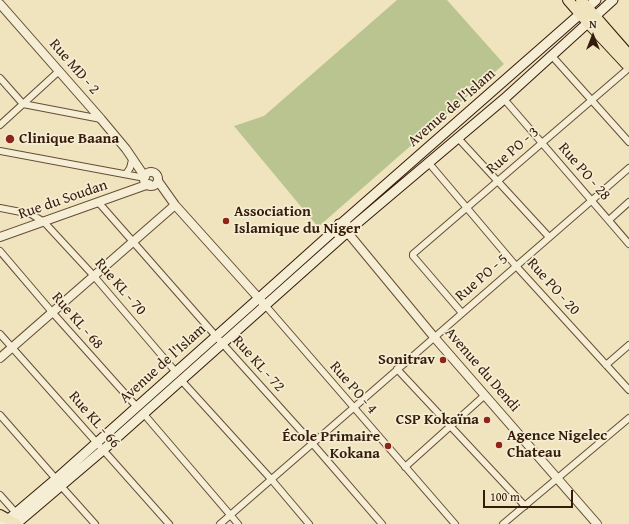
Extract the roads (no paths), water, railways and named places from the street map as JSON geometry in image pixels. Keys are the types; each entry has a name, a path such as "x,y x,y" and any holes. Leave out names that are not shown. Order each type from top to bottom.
{"main road":[{"path":"568,0 595,16 629,55"},
{"name":"Avenue de l'Islam","path":"11,520 59,482 99,446 143,413 181,380 222,343 339,226 583,8 596,0"},
{"name":"Avenue de l'Islam","path":"99,446 136,406 175,371 216,336 262,302 347,233 457,137 504,99 613,0"},
{"path":"583,8 588,24 629,67"},
{"path":"339,226 338,234 347,233"}],"street":[{"name":"Rue MD - 2","path":"0,4 101,118 149,180"},
{"path":"552,56 629,142"},
{"name":"Rue PO - 3","path":"462,313 413,256 413,254 629,67"},
{"path":"0,125 59,71"},
{"path":"0,78 23,104 101,118"},
{"name":"Rue PO - 28","path":"504,99 629,244"},
{"path":"457,137 549,237"},
{"path":"0,145 8,152"},
{"name":"Rue MD - 2","path":"126,149 132,160 149,180 175,205 262,302"},
{"path":"0,151 126,174 149,180"},
{"path":"126,174 130,168 132,160"},
{"name":"Rue PO - 20","path":"428,162 516,266 629,390"},
{"name":"Rue PO - 5","path":"220,524 629,168"},
{"name":"Rue du Soudan","path":"0,237 135,190 149,180"},
{"path":"609,220 629,202"},
{"name":"Rue KL - 72","path":"99,203 382,524"},
{"path":"0,358 93,275 175,205"},
{"name":"Rue KL - 70","path":"0,208 32,214 44,222 93,275 175,371"},
{"name":"Avenue du Dendi","path":"347,233 434,337 558,478 595,523"},
{"name":"Rue KL - 68","path":"0,251 136,406"},
{"name":"Rue PO - 4","path":"262,302 455,524"},
{"name":"Rue KL - 66","path":"0,334 169,524"},
{"path":"606,365 629,345"},
{"path":"397,369 525,506"},
{"path":"181,380 271,479 309,524"},
{"path":"405,468 485,395"},
{"path":"143,413 238,524"},
{"path":"0,415 95,524"},
{"path":"503,524 629,418"},
{"path":"0,495 11,520"}],"place":[{"name":"Clinique Baana","path":"10,139"},
{"name":"Association Islamique du Niger","path":"226,221"},
{"name":"Sonitrav","path":"443,360"},
{"name":"CSP Kokaïna","path":"487,420"},
{"name":"Agence Nigelec Chateau","path":"499,445"},
{"name":"École Primaire Kokana","path":"388,446"}]}
